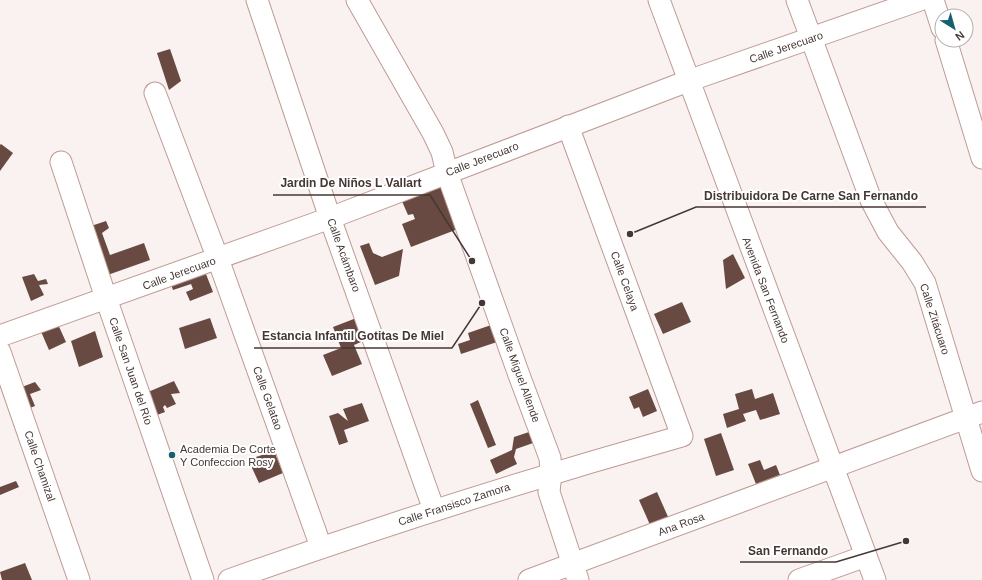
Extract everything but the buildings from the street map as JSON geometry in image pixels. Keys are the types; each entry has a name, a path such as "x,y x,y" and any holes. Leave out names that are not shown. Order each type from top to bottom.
{"street":[{"name":"Calle Acámbaro","path":"257,0 330,218 434,510"},
{"name":"Calle Miguel Allende","path":"357,0 433,133 442,152 447,173 550,458 552,473 549,492 575,572"},
{"name":"Avenida San Fernando","path":"659,0 875,580"},
{"name":"Calle Zitácuaro","path":"797,0 871,200 888,232 912,262 925,283 974,415 982,470"},
{"name":"Calle Jerecuaro","path":"0,336 330,218 688,81 920,0"},
{"path":"948,48 982,158"},
{"name":"Calle Gelatao","path":"154,93 218,258 321,547"},
{"name":"Calle Celaya","path":"568,126 682,436"},
{"name":"Calle San Juan del Río","path":"61,162 203,580"},
{"name":"Calle Chamizal","path":"0,352 79,580"},
{"name":"Ana Rosa","path":"529,580 575,572 833,468 974,415"},
{"name":"Calle Fransisco Zamora","path":"229,580 321,547 434,510 552,473 682,436"},
{"path":"799,580 866,556"}],"place":[{"name":"Distribuidora De Carne San Fernando","path":"630,234"},
{"name":"Jardin De Niños L Vallart","path":"472,261"},
{"name":"Estancia Infantil Gotitas De Miel","path":"482,303"},
{"name":"Academia De Corte Y Confeccion Rosy","path":"172,455"},
{"name":"San Fernando","path":"906,541"}]}
